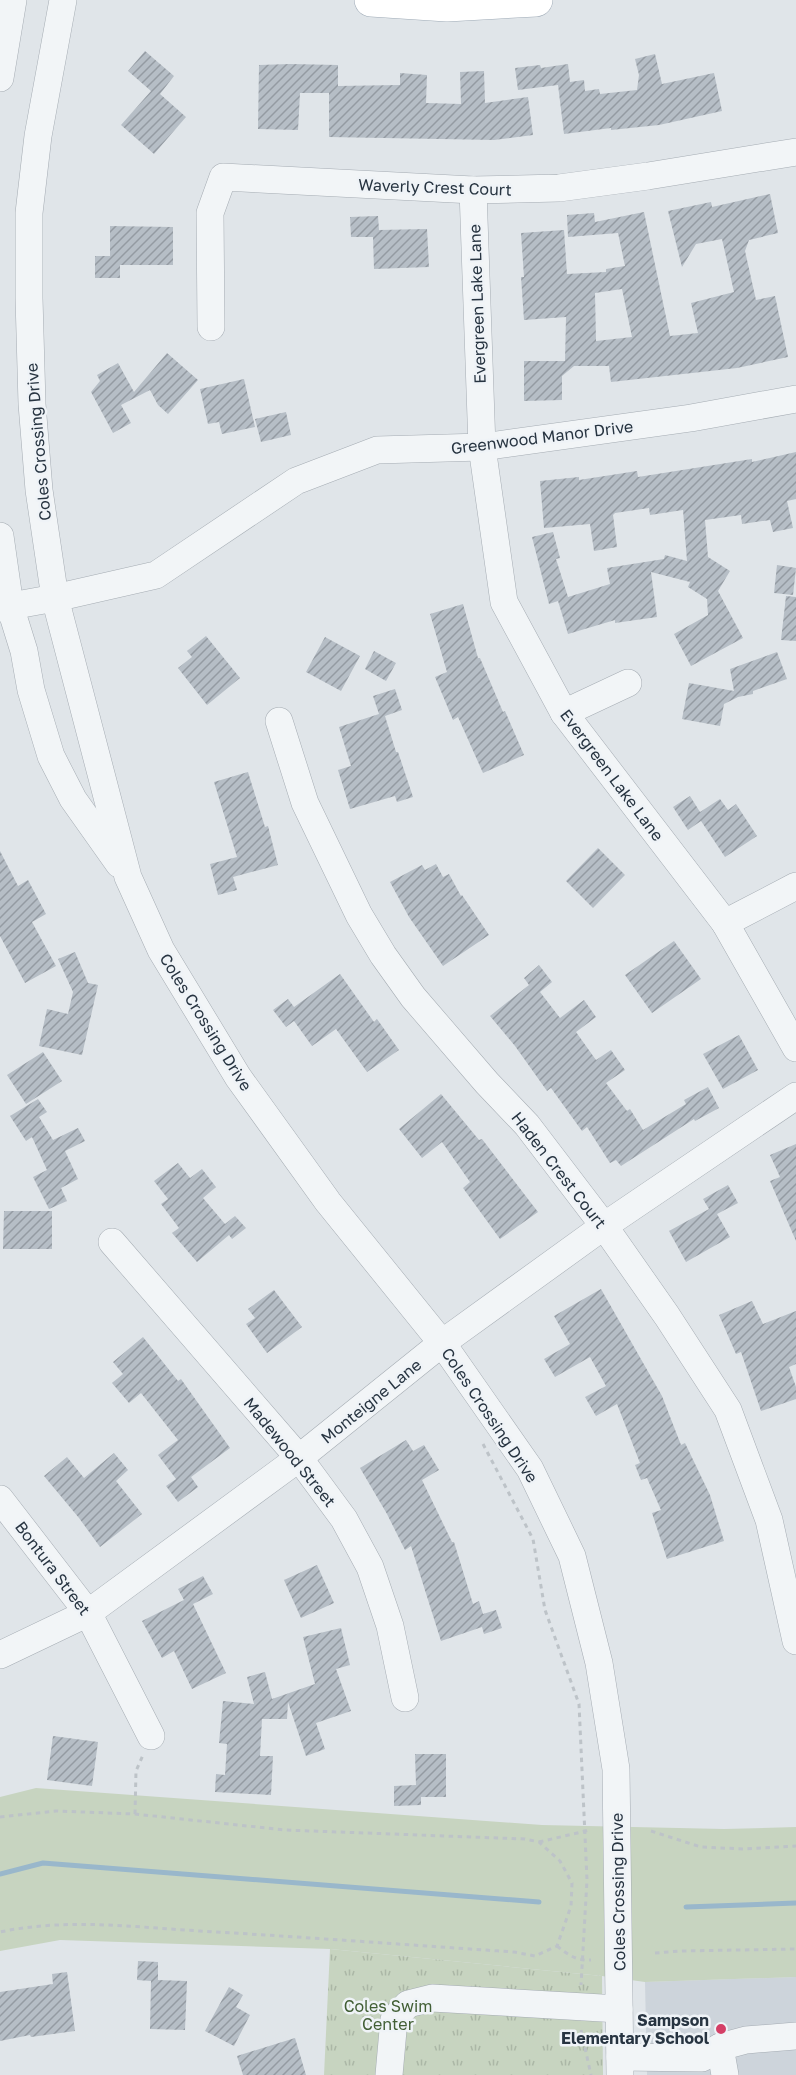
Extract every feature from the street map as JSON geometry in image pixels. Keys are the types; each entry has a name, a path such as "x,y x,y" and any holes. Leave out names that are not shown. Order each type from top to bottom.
{"main road":[{"path":"371,0 447,5 536,0"}],"street":[{"path":"0,78 13,0"},
{"name":"Coles Crossing Drive","path":"63,0 38,136 29,213 32,404 39,490 56,598 128,877 161,950 238,1077 328,1202 442,1343 530,1469 572,1556 599,1663 616,1769 620,2066"},
{"name":"Waverly Crest Court","path":"211,327 210,213 223,177 473,190 558,188 796,152"},
{"name":"Evergreen Lake Lane","path":"473,190 482,447 504,602 564,713 725,923 796,1048"},
{"name":"Greenwood Manor Drive","path":"5,607 156,575 296,481 377,450 482,447 691,418 796,399"},
{"name":"Coles Crossing Drive","path":"0,536 5,607 24,651 31,690 51,756 72,799 128,877"},
{"path":"564,713 628,683"},
{"name":"Haden Crest Court","path":"279,721 305,803 360,915 383,955 413,997 487,1083 527,1125 604,1226 729,1410 770,1520 796,1641"},
{"path":"725,923 796,886"},
{"name":"Monteigne Lane","path":"0,1654 88,1613 299,1458 442,1343 604,1226 796,1096"},
{"name":"Madewood Street","path":"112,1242 299,1458 344,1519 370,1566 390,1626 405,1698"},
{"name":"Bontura Street","path":"0,1499 88,1613 151,1736"},
{"path":"389,2075 394,2019 408,2004 432,1998 619,2009"},
{"path":"620,2066 702,2058 720,2047 746,2040 796,2036"},
{"path":"391,2046 400,2075"},
{"path":"720,2047 725,2075"}],"path":[{"path":"478,1435 533,1539 545,1610 579,1704 587,1880 579,2022 591,2075"},
{"path":"135,1815 136,1771 151,1736"},
{"path":"0,1817 56,1811 135,1815 285,1830 525,1839 539,1842 590,1830"},
{"path":"651,1831 701,1847 743,1849 796,1846"},
{"path":"0,1932 25,1927 81,1924 514,1952 536,1956 557,1946 572,1906 572,1883 560,1861 539,1842"},
{"path":"557,1946 570,1956 591,1960"},
{"path":"655,1953 796,1949"}],"shaded area":[{"name":"Sampson Elementary School","path":"796,1977 796,2075 647,2075 645,1982"}],"green space":[{"path":"36,1788 542,1825 724,1829 796,1827 796,1977 645,1982 330,1949 60,1940 0,1951 0,1797"},
{"name":"Coles Swim Center","path":"330,1949 602,1976 603,2075 324,2075"}],"building":[{"path":"145,51 174,76 160,94 186,117 154,154 121,125 151,91 128,71"},
{"path":"655,54 662,84 714,73 722,111 659,125 564,134 558,85 518,90 515,68 540,65 541,68 568,64 570,82 584,80 585,91 599,89 600,94 637,90 639,75 635,59"},
{"path":"259,65 338,65 338,86 400,85 400,73 427,75 426,103 461,104 460,72 484,71 485,103 528,97 533,135 494,140 329,137 329,93 300,93 298,130 258,129"},
{"path":"770,194 778,233 749,240 745,251 756,300 775,296 788,357 737,368 611,382 609,366 574,366 562,376 562,400 524,401 524,361 565,361 566,317 524,320 521,233 564,230 567,274 606,272 606,269 625,266 618,233 568,237 567,215 594,213 595,222 644,212 670,336 698,333 691,303 734,292 722,239 696,244 682,267 668,211 711,202 712,207","holes":["622,289 632,337 596,341 595,293"]},
{"path":"378,216 379,230 427,229 429,267 374,269 373,237 351,237 350,217"},
{"path":"110,226 173,227 173,265 120,265 120,278 95,278 95,256 110,256"},
{"path":"167,353 198,380 168,414 158,405 150,390 121,405 131,423 113,433 91,392 100,381 97,375 118,363 134,392"},
{"path":"244,379 255,427 222,434 219,422 208,424 200,389"},
{"path":"286,412 291,435 261,442 255,419"},
{"path":"796,452 796,499 787,501 793,528 773,532 770,520 742,524 741,515 705,520 708,557 730,571 718,591 743,638 691,666 674,634 708,615 707,599 688,587 690,582 651,572 657,617 615,623 615,620 568,634 558,601 549,604 532,537 553,532 560,558 556,559 568,597 610,584 607,568 664,559 665,555 687,561 683,510 650,515 649,508 615,513 613,515 617,547 594,551 590,524 544,528 540,481 579,477 579,480 637,471 638,477 752,459 752,462"},
{"path":"777,565 796,568 793,595 774,593"},
{"path":"786,596 796,597 796,641 781,640"},
{"path":"463,604 478,658 480,658 524,755 483,773 458,717 453,720 435,677 447,672 430,614"},
{"path":"206,636 240,678 207,705 178,668 192,657 187,651"},
{"path":"325,637 360,656 341,691 306,672"},
{"path":"374,651 396,663 386,681 365,669"},
{"path":"777,652 787,679 724,704 720,726 682,719 689,683 734,691 730,669"},
{"path":"395,689 402,710 385,716 413,797 397,802 395,796 350,809 338,770 351,766 339,727 379,714 373,696"},
{"path":"248,772 265,827 268,826 278,865 233,877 237,890 218,895 210,864 237,857 214,782"},
{"path":"690,796 700,812 720,799 728,810 736,804 757,836 725,857 701,821 688,830 673,807"},
{"path":"598,848 625,875 593,908 566,881"},
{"path":"0,851 18,886 28,880 46,914 32,922 56,966 25,983 0,936"},
{"path":"436,864 443,877 449,874 461,896 489,935 443,966 409,917 390,882 422,865 425,870"},
{"path":"674,941 701,979 652,1013 625,975"},
{"path":"75,952 88,983 98,985 82,1055 39,1046 47,1009 68,1014 73,992 58,959"},
{"path":"539,965 552,982 540,992 560,1018 584,1000 596,1017 576,1032 596,1060 611,1050 625,1070 606,1083 627,1111 630,1109 643,1130 686,1104 684,1100 708,1087 719,1108 695,1121 694,1119 621,1166 616,1160 610,1163 587,1127 582,1131 551,1088 547,1091 490,1016 529,985 524,978"},
{"path":"340,974 374,1022 377,1019 399,1050 367,1072 336,1029 312,1046 294,1021 286,1027 273,1010 288,999 294,1007"},
{"path":"739,1035 758,1070 723,1089 703,1054"},
{"path":"43,1052 62,1081 26,1104 7,1075"},
{"path":"441,1094 479,1140 482,1139 538,1212 500,1239 463,1188 470,1182 442,1142 422,1158 399,1129"},
{"path":"38,1099 47,1112 39,1117 53,1140 78,1128 85,1141 65,1151 78,1179 61,1188 67,1201 49,1209 33,1177 47,1170 32,1137 26,1141 10,1116"},
{"path":"796,1144 796,1241 770,1181 780,1177 770,1155"},
{"path":"178,1163 190,1178 202,1169 216,1187 203,1198 225,1224 235,1216 246,1228 232,1239 229,1235 197,1262 172,1233 179,1228 161,1204 168,1199 154,1181"},
{"path":"728,1185 738,1203 717,1214 730,1237 686,1262 669,1231 709,1209 703,1199"},
{"path":"4,1211 52,1211 52,1249 3,1249"},
{"path":"601,1289 662,1396 681,1445 685,1443 710,1495 724,1541 667,1559 652,1513 661,1510 647,1478 641,1480 635,1465 640,1463 617,1404 596,1416 585,1397 606,1386 590,1357 555,1377 544,1359 570,1344 554,1316"},
{"path":"274,1290 302,1327 267,1353 246,1324 255,1318 248,1309"},
{"path":"752,1301 763,1324 796,1311 796,1364 789,1367 796,1387 796,1399 761,1411 741,1352 736,1354 719,1315"},
{"path":"143,1337 178,1381 181,1379 230,1448 191,1477 198,1487 178,1502 166,1486 176,1479 158,1455 178,1440 141,1393 129,1403 112,1383 123,1374 113,1362"},
{"path":"406,1440 413,1451 424,1445 439,1470 422,1480 454,1542 473,1604 479,1601 483,1614 496,1610 502,1628 484,1634 482,1627 441,1641 411,1546 405,1550 360,1468"},
{"path":"114,1453 128,1470 116,1481 142,1514 100,1547 44,1476 67,1457 84,1478"},
{"path":"317,1565 334,1603 301,1618 284,1580"},
{"path":"203,1576 213,1594 193,1604 226,1673 192,1689 174,1651 162,1658 142,1621 184,1600 178,1589"},
{"path":"341,1628 350,1665 336,1669 351,1711 316,1723 325,1749 306,1756 288,1702 287,1719 262,1719 260,1756 273,1756 271,1795 215,1792 216,1774 225,1775 227,1744 219,1743 223,1701 254,1704 247,1677 265,1672 272,1699 315,1684 303,1637"},
{"path":"53,1736 98,1742 92,1786 47,1780"},
{"path":"415,1754 446,1754 446,1797 421,1797 421,1805 394,1806 394,1786 416,1785"},
{"path":"138,1961 158,1962 158,1980 187,1981 185,2030 150,2029 151,1981 137,1980"},
{"path":"67,1972 75,2031 31,2037 30,2035 0,2041 0,1992 53,1984 52,1974"},
{"path":"229,1987 243,1995 236,2007 250,2015 234,2046 205,2031"},
{"path":"295,2038 306,2075 243,2075 237,2056"}],"waterway":[{"path":"0,1874 43,1863 539,1902"},
{"path":"686,1907 796,1903"}],"place":[{"name":"Sampson Elementary School","path":"721,2029"}]}
